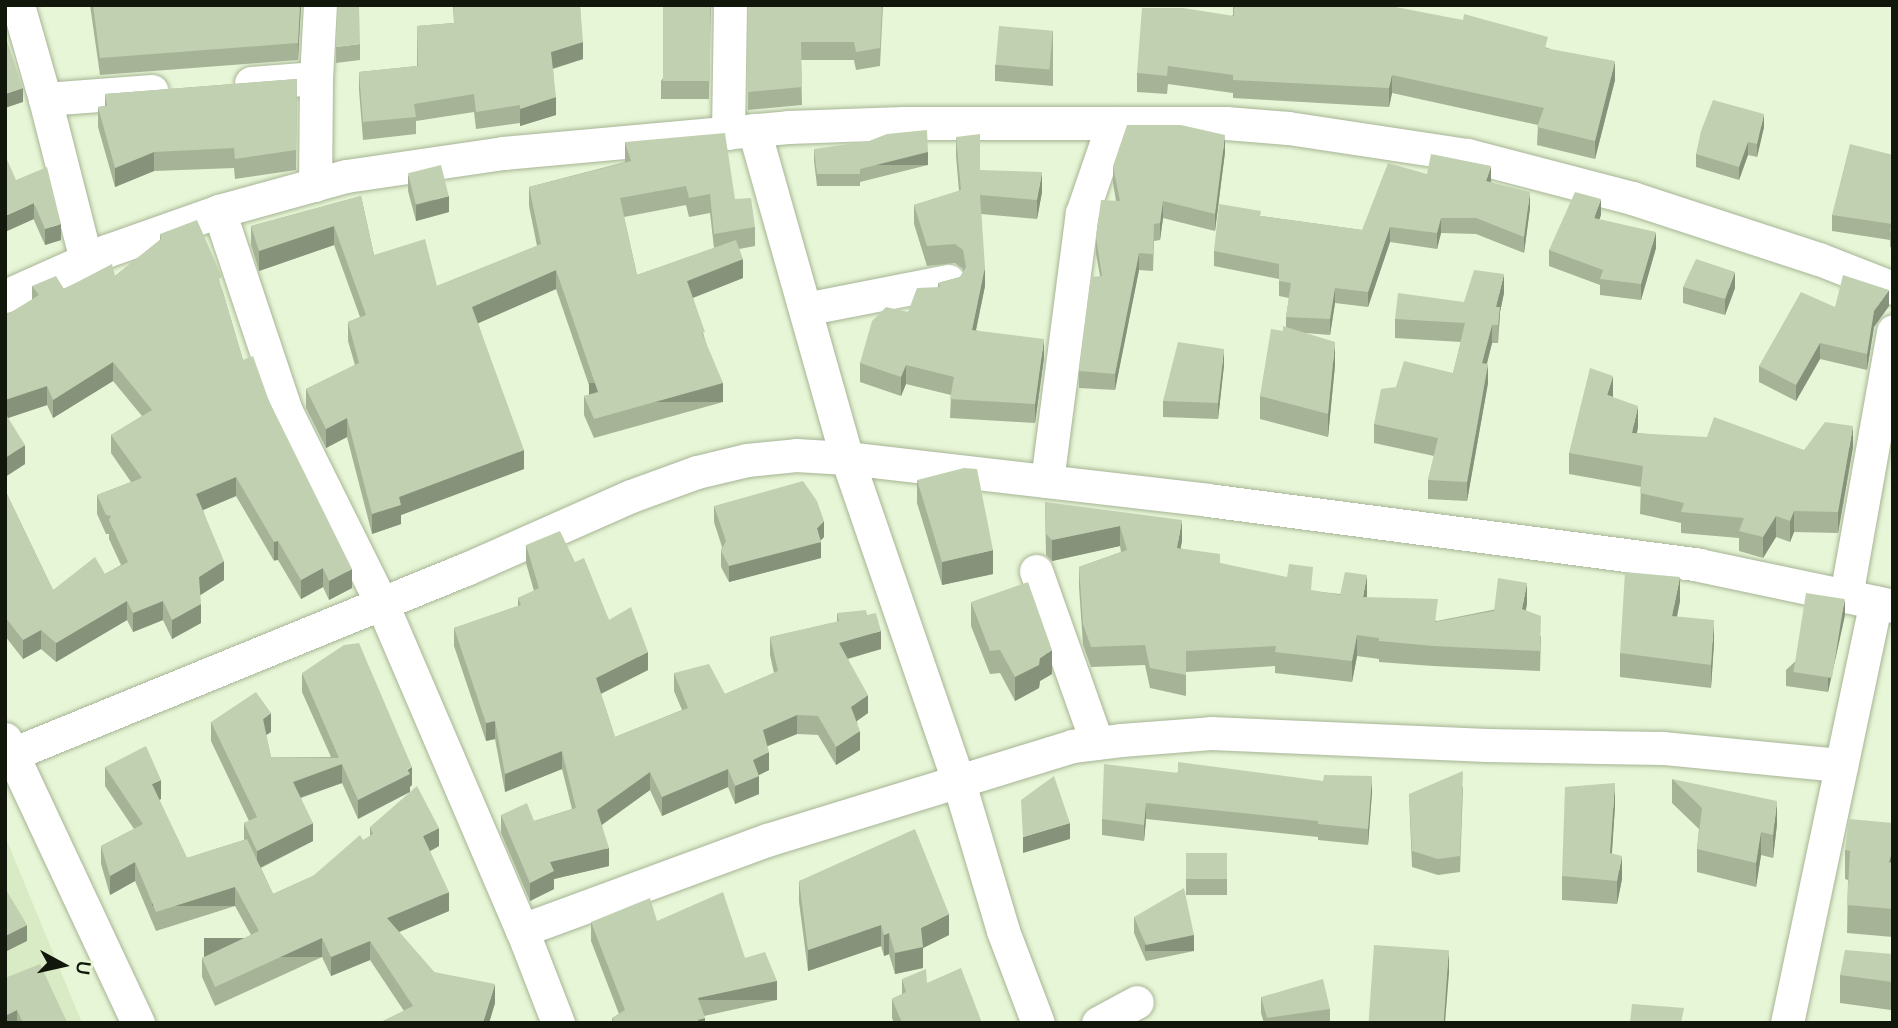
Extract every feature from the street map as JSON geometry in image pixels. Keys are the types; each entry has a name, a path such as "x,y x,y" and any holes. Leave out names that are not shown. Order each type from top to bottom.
{"street":[{"path":"18,5 86,260"},
{"path":"315,185 320,5"},
{"path":"730,5 741,132 804,309 847,458 959,783 1003,931 1038,1023"},
{"path":"221,86 316,78"},
{"path":"45,99 181,89"},
{"path":"1047,481 1082,213 1113,123"},
{"path":"5,296 86,260 219,211 346,176 503,153 847,124 1226,123 1288,128 1467,155 1632,198 1819,259 1893,288"},
{"path":"219,211 286,411 382,604 522,930 558,1023"},
{"path":"804,309 948,281"},
{"path":"1787,1023 1872,601 1893,331"},
{"path":"138,1023 8,750 382,604 631,496 697,472 747,460 796,455 847,458 1047,481 1699,565 1872,601"},
{"path":"1037,571 1097,743"},
{"path":"522,930 768,841 1072,746 1211,733 1488,745 1663,748 1841,765"},
{"path":"1098,1023 1137,1002"}],"shaded area":[{"path":"5,836 82,1023 5,1023"}],"building":[{"path":"93,5 300,5 298,43 100,58"},
{"path":"359,5 360,44 336,47 338,7"},
{"path":"454,5 580,5 583,42 551,52 556,97 520,109 520,105 476,112 474,94 414,104 416,117 363,122 359,72 418,66 417,26 454,23"},
{"path":"663,5 710,5 710,81 663,81"},
{"path":"749,5 882,5 880,48 856,52 854,42 801,42 802,87 748,92"},
{"path":"1234,5 1385,5 1463,20 1464,14 1548,37 1545,48 1615,61 1595,141 1537,127 1544,108 1392,75 1389,88 1233,80 1233,75 1168,66 1167,76 1137,73 1142,8 1183,8 1234,16"},
{"path":"999,26 1053,31 1049,70 996,65"},
{"path":"5,35 23,88 5,94"},
{"path":"297,79 296,150 235,159 234,148 154,152 115,168 98,107 107,106 105,94"},
{"path":"1713,100 1764,114 1757,144 1748,142 1739,167 1696,154 1701,131"},
{"path":"1127,125 1181,125 1225,135 1215,214 1163,201 1160,223 1154,224 1153,254 1139,253 1115,374 1079,371 1091,277 1102,276 1096,237 1101,200 1120,201 1113,166"},
{"path":"927,130 928,152 860,169 860,174 817,174 814,149 869,141 887,134"},
{"path":"725,133 735,199 751,198 755,227 714,234 710,194 689,198 686,186 620,198 637,275 736,240 743,259 687,281 705,332 702,333 723,383 594,419 584,396 598,392 556,270 472,307 524,450 399,497 401,505 372,514 347,418 326,429 306,389 359,363 348,322 366,315 334,226 259,251 251,226 361,196 374,255 425,239 437,286 541,244 529,187 631,161 625,142"},
{"path":"980,134 980,170 1042,172 1037,200 980,195 985,267 972,330 1044,339 1035,404 950,399 954,377 906,365 901,377 860,363 872,321 886,307 908,312 917,288 940,287 938,283 960,277 966,267 963,250 955,244 927,246 914,205 961,190 956,137"},
{"path":"1850,144 1893,155 1893,232 1890,231 1892,224 1832,215"},
{"path":"1431,154 1491,166 1486,181 1530,192 1524,237 1476,218 1441,218 1437,233 1390,227 1368,292 1335,288 1330,319 1286,317 1291,283 1279,281 1279,264 1214,251 1219,204 1261,211 1260,216 1362,230 1388,163 1427,174"},
{"path":"5,155 16,180 47,167 61,224 45,229 34,203 5,216"},
{"path":"441,165 449,196 416,204 408,173"},
{"path":"1575,192 1601,199 1594,218 1656,232 1641,284 1600,279 1603,270 1549,250"},
{"path":"197,220 222,277 219,279 243,360 253,356 269,401 352,569 329,581 323,568 301,580 278,541 274,542 236,477 196,494 224,561 199,577 201,604 172,620 163,601 133,613 127,601 56,643 41,630 23,640 5,617 5,490 53,590 95,557 105,574 128,562 109,520 111,516 106,515 97,495 142,478 111,435 152,410 113,362 53,400 47,386 5,400 5,316 39,295 32,286 56,276 64,289 112,264 115,276 161,239 160,234"},
{"path":"1696,259 1735,272 1725,299 1683,287"},
{"path":"1474,270 1504,274 1496,307 1500,307 1498,325 1492,325 1482,363 1488,364 1467,482 1428,480 1438,438 1374,424 1381,389 1396,387 1404,361 1453,373 1465,323 1395,319 1398,293 1464,302"},
{"path":"1843,275 1889,290 1874,311 1867,354 1820,343 1796,385 1759,366 1801,292 1835,307"},
{"path":"1283,326 1335,342 1328,414 1260,396 1271,329 1283,331"},
{"path":"1178,342 1224,349 1218,403 1163,401"},
{"path":"1590,368 1613,376 1607,395 1638,406 1632,433 1707,437 1714,417 1804,450 1825,422 1853,426 1838,512 1794,511 1790,521 1776,516 1763,537 1739,531 1744,518 1681,512 1684,503 1640,493 1643,466 1569,453"},
{"path":"5,413 25,445 5,458"},
{"path":"964,468 977,469 993,550 942,562 917,480"},
{"path":"803,481 817,501 824,521 817,528 821,542 729,566 721,551 726,541 714,506"},
{"path":"1045,502 1182,520 1177,548 1220,554 1220,563 1287,577 1289,564 1313,567 1311,590 1340,595 1345,572 1367,575 1363,597 1438,599 1435,622 1494,611 1498,578 1527,583 1522,609 1541,616 1540,651 1433,646 1379,641 1379,638 1357,635 1352,661 1275,652 1276,646 1186,651 1186,675 1150,668 1145,645 1091,647 1083,624 1079,567 1127,550 1120,526 1052,540 1046,534"},
{"path":"560,531 575,562 584,558 609,620 631,607 648,652 596,678 615,737 688,708 674,673 709,664 725,694 778,671 770,637 839,621 837,613 866,610 867,615 876,613 881,631 839,643 868,695 851,707 860,731 836,747 818,716 797,715 763,730 769,752 753,760 759,776 735,786 728,769 662,797 650,772 597,810 609,848 550,862 554,871 530,883 501,815 527,803 534,821 576,808 562,751 505,774 495,721 486,723 454,628 521,605 518,598 539,588 526,545"},
{"path":"1625,572 1680,577 1672,616 1714,620 1711,665 1620,653"},
{"path":"1028,582 1052,650 1040,658 1039,665 1015,677 1000,650 990,651 971,602"},
{"path":"1806,593 1845,599 1832,678 1793,672"},
{"path":"359,643 412,767 407,769 410,774 358,800 342,764 293,782 313,823 257,851 244,823 257,817 211,722 256,692 271,713 263,719 271,757 339,758 302,673 344,645"},
{"path":"146,746 161,780 152,784 187,858 247,839 273,894 313,876 360,835 363,840 373,834 370,827 417,786 439,828 423,836 449,892 387,918 434,972 495,984 483,1023 379,1023 413,1006 370,941 331,957 322,938 215,987 202,958 259,931 235,887 156,912 135,862 110,876 101,846 143,824 105,767"},
{"path":"1178,762 1323,781 1324,775 1372,776 1368,829 1318,824 1318,821 1146,803 1144,825 1102,819 1104,764 1178,773"},
{"path":"1463,771 1460,856 1438,859 1412,851 1409,794"},
{"path":"1054,776 1070,823 1023,837 1021,800"},
{"path":"1672,779 1777,801 1773,835 1761,832 1756,863 1697,849 1702,808"},
{"path":"1615,783 1610,853 1622,856 1617,881 1562,876 1565,787"},
{"path":"1849,819 1893,823 1893,849 1889,862 1893,863 1893,909 1847,905 1850,851 1845,850"},
{"path":"915,829 949,914 921,928 923,947 895,953 889,933 884,935 881,925 808,950 799,881"},
{"path":"1186,853 1227,853 1227,879 1186,879"},
{"path":"5,888 27,925 5,936"},
{"path":"1184,888 1194,935 1146,945 1134,917"},
{"path":"723,892 745,958 765,952 777,981 698,998 705,1018 698,1020 699,1023 615,1023 612,1018 625,1010 591,922 650,898 657,921"},
{"path":"1374,945 1449,950 1444,1023 1369,1023"},
{"path":"1845,950 1893,954 1893,988 1892,982 1840,975"},
{"path":"40,964 67,1022 23,1023 17,1010 5,1016 5,978"},
{"path":"961,968 982,1023 902,1023 892,999 906,992 902,979 926,969 927,983"},
{"path":"1323,979 1330,1009 1267,1018 1261,997"},
{"path":"1632,1004 1684,1008 1681,1023 1630,1023"}]}
